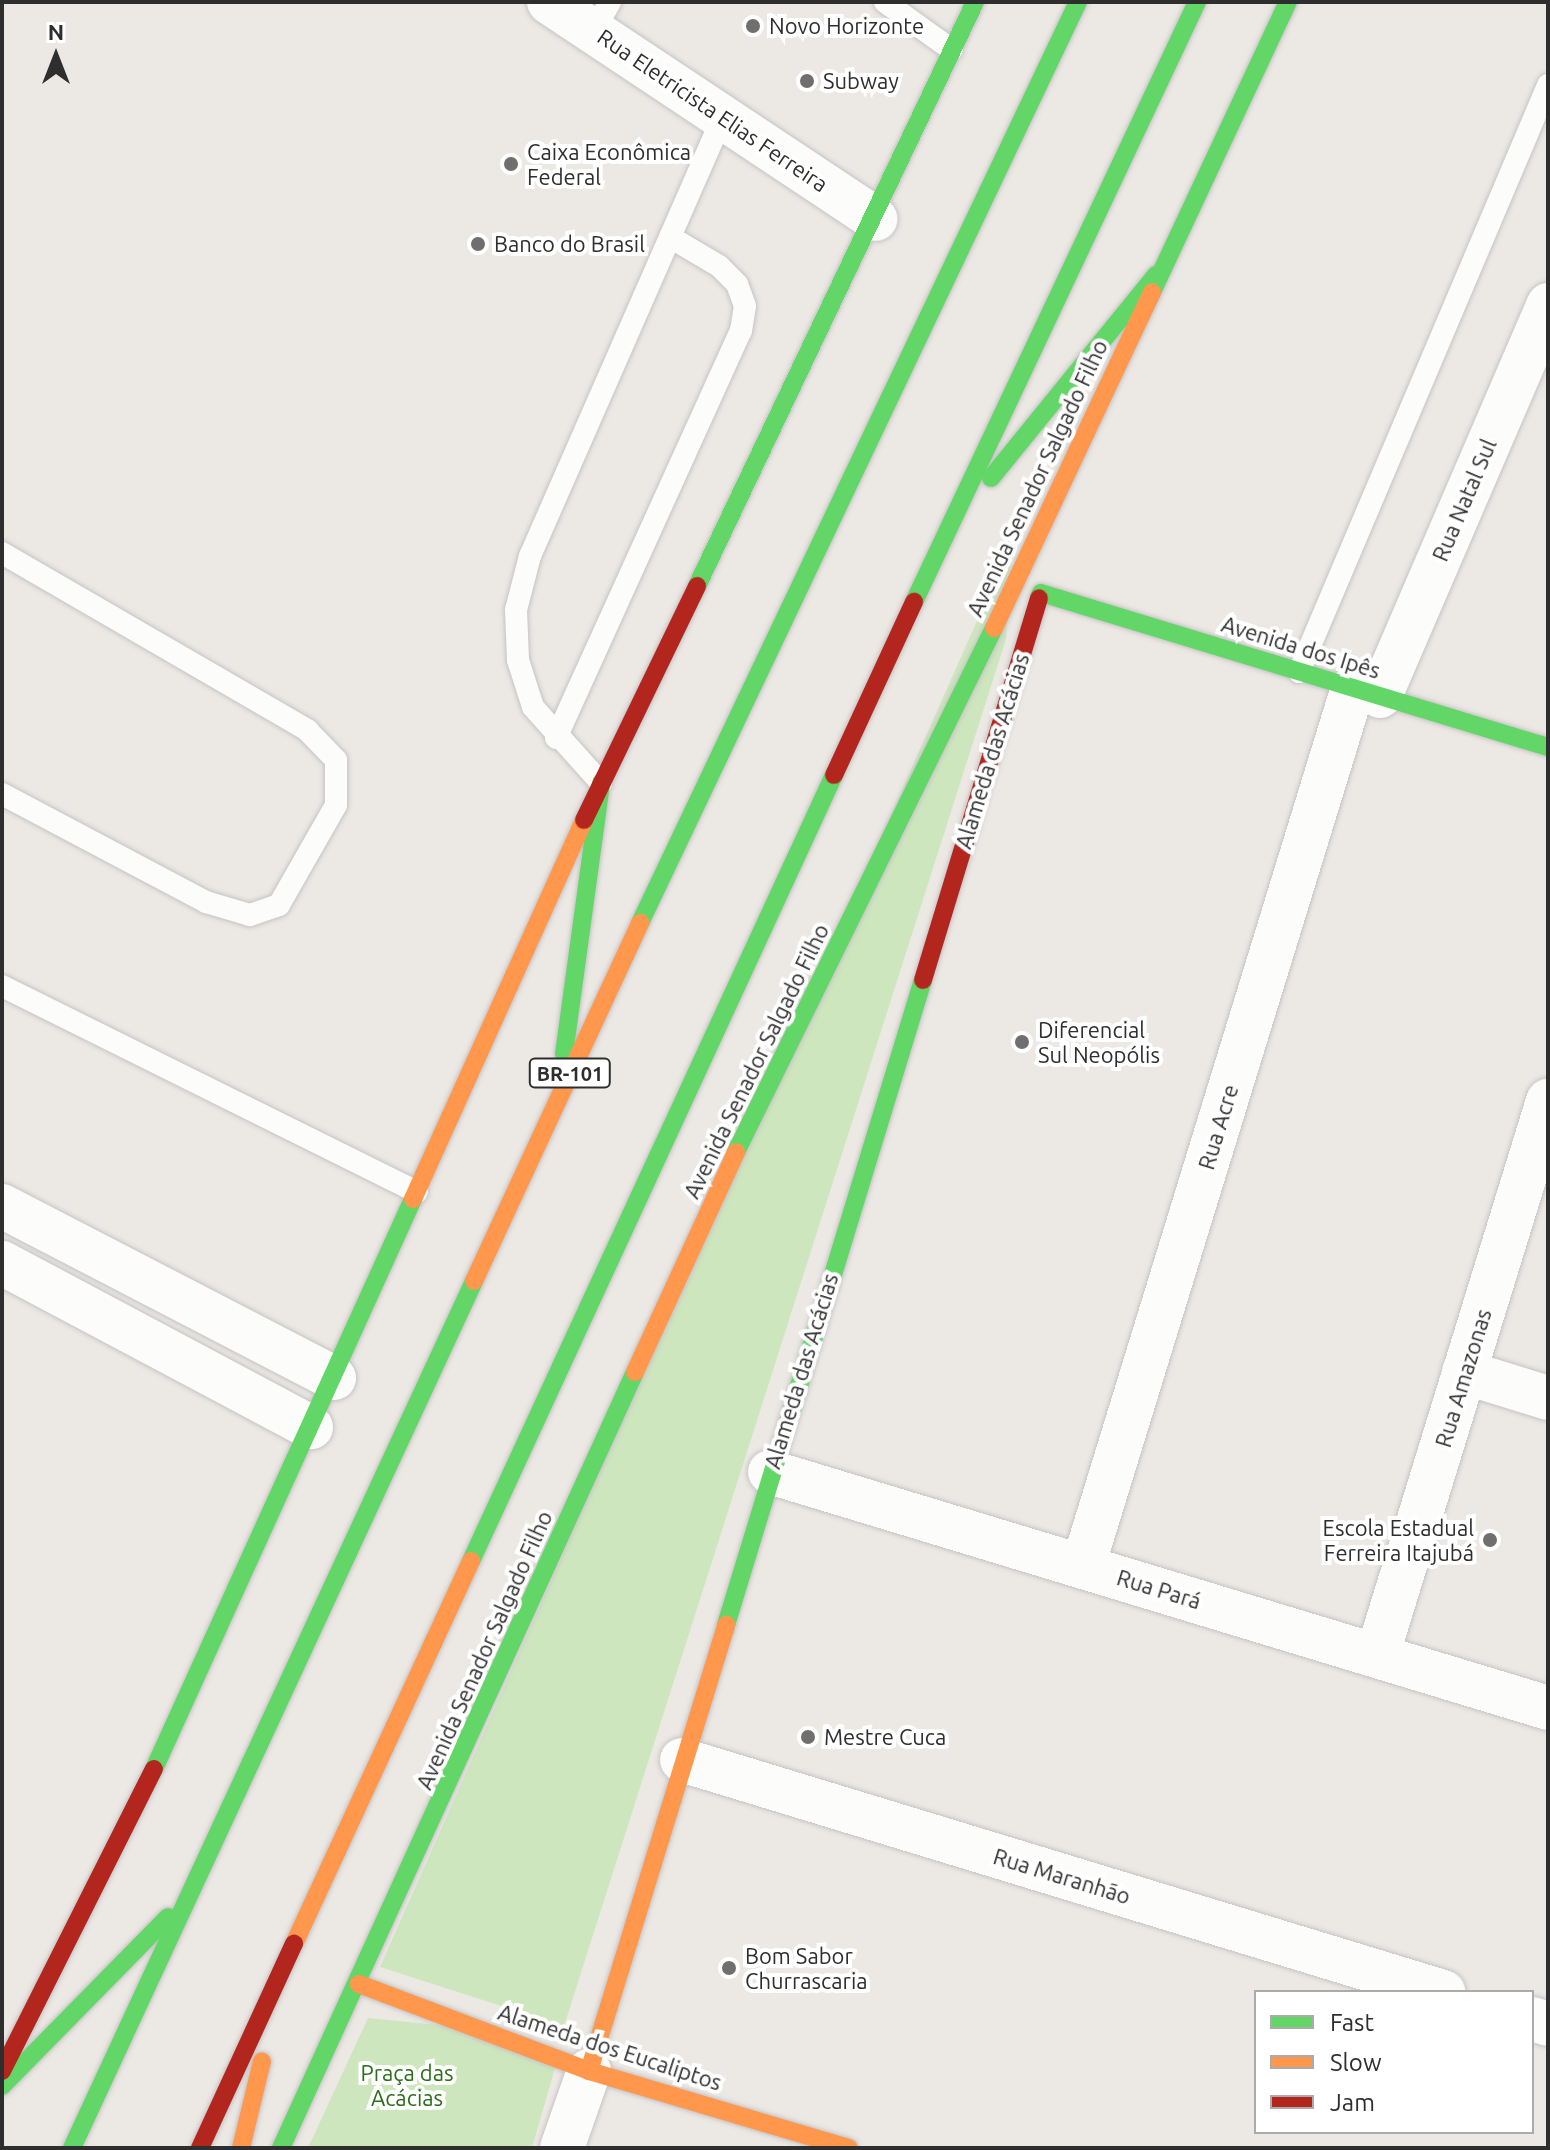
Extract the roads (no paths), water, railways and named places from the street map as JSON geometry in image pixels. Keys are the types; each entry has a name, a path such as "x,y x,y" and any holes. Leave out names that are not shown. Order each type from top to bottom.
{"main road":[{"path":"2,2071 87,1909 334,1378 601,783 876,219 975,2"},
{"name":"BR-101","path":"72,2148 559,1095 1078,2"},
{"name":"Avenida Senador Salgado Filho","path":"200,2148 1109,180 1197,2"},
{"name":"Avenida Senador Salgado Filho","path":"281,2148 359,1984 729,1166 928,768 1156,275 1288,2"},
{"path":"951,527 1156,275"},
{"name":"Avenida dos Ipês","path":"1041,593 1548,747"},
{"name":"Alameda das Acácias","path":"589,2071 1041,593"},
{"path":"559,1095 601,783"},
{"path":"2,2086 189,1895"},
{"path":"241,2148 282,1974"},
{"name":"Alameda dos Eucaliptos","path":"359,1984 589,2071 838,2146"}],"street":[{"name":"Rua Eletricista Elias Ferreira","path":"549,2 602,16 723,116 876,219"},
{"name":"Rua Natal Sul","path":"1366,692 1548,305"},
{"name":"Rua Acre","path":"1083,1566 1366,692"},
{"name":"Rua Amazonas","path":"1377,1656 1548,1101"},
{"path":"2,1206 334,1378"},
{"path":"2,1263 311,1427"},
{"path":"1464,1372 1548,1398"},
{"name":"Rua Pará","path":"770,1472 1548,1708"},
{"name":"Rua Maranhão","path":"682,1760 1436,1990"},
{"name":"Alameda das Acácias","path":"562,2148 589,2071"}],"lane":[{"path":"885,2 952,50"},
{"path":"1299,672 1548,85"},
{"path":"601,783 556,738 533,707 518,660 516,610 530,556 723,116"},
{"path":"556,738 741,331 745,306 737,284 719,266 670,237"},
{"path":"2,553 307,730 336,760 336,805 279,905 250,915 206,902 2,794"},
{"path":"2,986 417,1192"}],"place":[{"name":"Novo Horizonte","path":"753,26"},
{"name":"Subway","path":"807,81"},
{"name":"Caixa Econômica Federal","path":"511,164"},
{"name":"Banco do Brasil","path":"478,244"},
{"name":"Diferencial Sul Neopólis","path":"1022,1042"},
{"name":"Escola Estadual Ferreira Itajubá","path":"1490,1540"},
{"name":"Mestre Cuca","path":"808,1737"},
{"name":"Bom Sabor Churrascaria","path":"729,1968"}],"park label":[{"name":"Praça das Acácias","path":"407,2084"}]}
